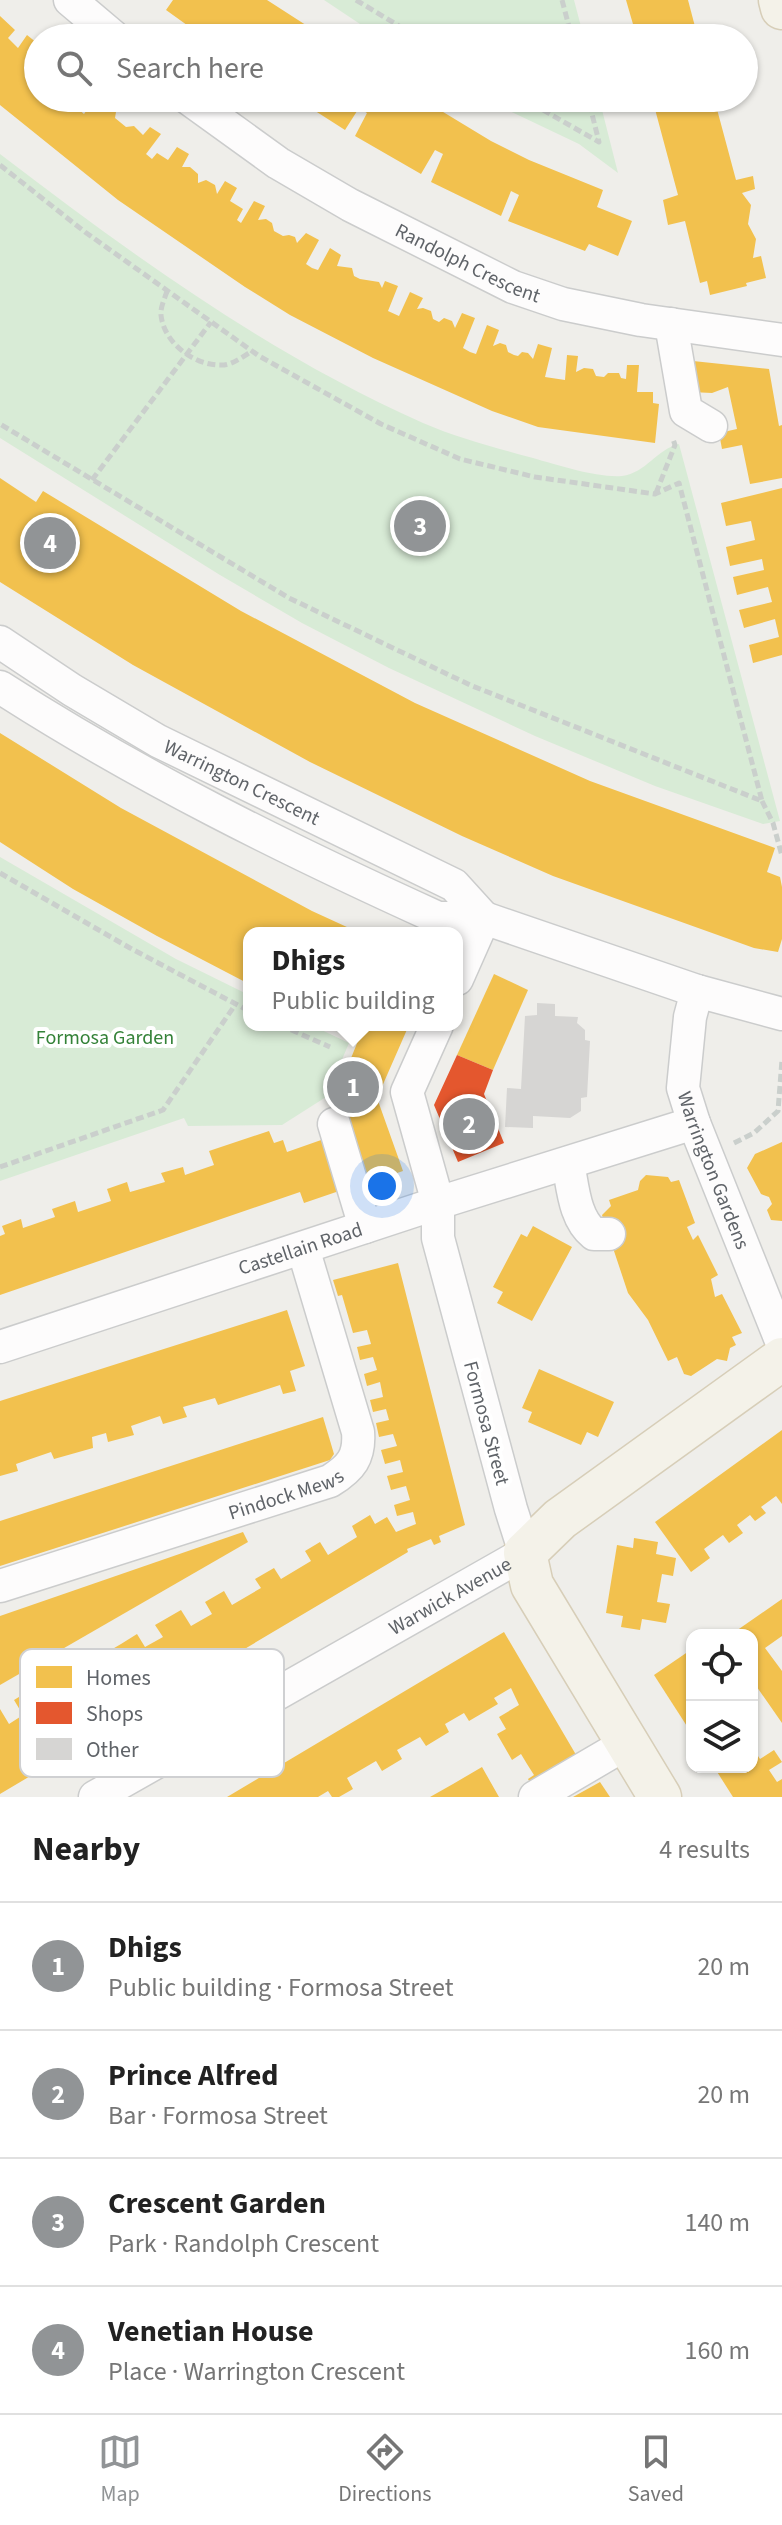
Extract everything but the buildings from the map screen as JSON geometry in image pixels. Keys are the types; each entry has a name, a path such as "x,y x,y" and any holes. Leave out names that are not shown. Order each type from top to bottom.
{"main road":[{"path":"780,0 782,8"},
{"name":"Warwick Avenue","path":"525,1553 560,1519 782,1359"},
{"name":"Formosa Street","path":"525,1553 532,1585 660,1797"}],"street":[{"path":"70,0 98,24"},
{"name":"Randolph Crescent","path":"207,112 278,163 314,184 513,287 563,304 782,340"},
{"path":"671,324 686,411 711,426"},
{"name":"Warrington Crescent","path":"0,642 72,690 158,741 454,885 484,918"},
{"name":"Warrington Crescent","path":"0,687 53,721 175,788 390,897 438,918 484,918 697,991 782,1014"},
{"path":"463,965 484,918"},
{"name":"Warrington Gardens","path":"697,991 690,1017 683,1088 694,1123 782,1343"},
{"name":"Formosa Street","path":"434,1031 407,1092 438,1203 438,1238 525,1553"},
{"name":"Castellain Road","path":"0,1347 438,1203 694,1123"},
{"path":"334,1124 365,1227"},
{"path":"568,1163 585,1227 594,1234 609,1234"},
{"name":"Pindock Mews","path":"0,1586 330,1481 347,1471 359,1450 358,1432 303,1248"},
{"name":"Warwick Avenue","path":"284,1690 525,1553"},
{"path":"535,1797 629,1742"},
{"name":"Warwick Avenue","path":"95,1797 130,1777"}],"path":[{"path":"356,0 396,24"},
{"path":"562,0 568,24"},
{"path":"546,112 599,142 592,112"},
{"path":"0,165 85,232 252,351 381,424 460,459 535,477 655,494 679,483 762,801 773,823 782,856"},
{"path":"167,291 160,313 169,339 187,354 204,363 227,365 252,351"},
{"path":"92,480 211,322"},
{"path":"0,424 303,605 470,685 762,801"},
{"path":"655,494 675,445 671,431"},
{"path":"0,873 243,1008"},
{"path":"0,1167 163,1110 235,1005"},
{"path":"294,1031 330,1047"},
{"path":"707,1155 754,1133 780,1113 782,1060"}],"green space":[{"path":"324,0 574,0 580,24 360,24"},
{"path":"512,112 603,112 618,173 579,144"},
{"path":"0,154 152,266 257,335 366,396 423,423 554,464 612,476 630,474 679,444 780,821 763,824 655,786 535,736 389,668 302,623 220,575 0,438"},
{"name":"Formosa Garden","path":"0,857 176,959 243,992 243,1031 324,1031 349,1043 326,1097 282,1125 188,1126 184,1118 0,1181"}],"place":[{"name":"Crescent Garden","path":"420,526"},
{"name":"Venetian House","path":"50,543"},
{"name":"Dhigs","path":"353,1087"},
{"name":"Prince Alfred","path":"469,1124"}]}
